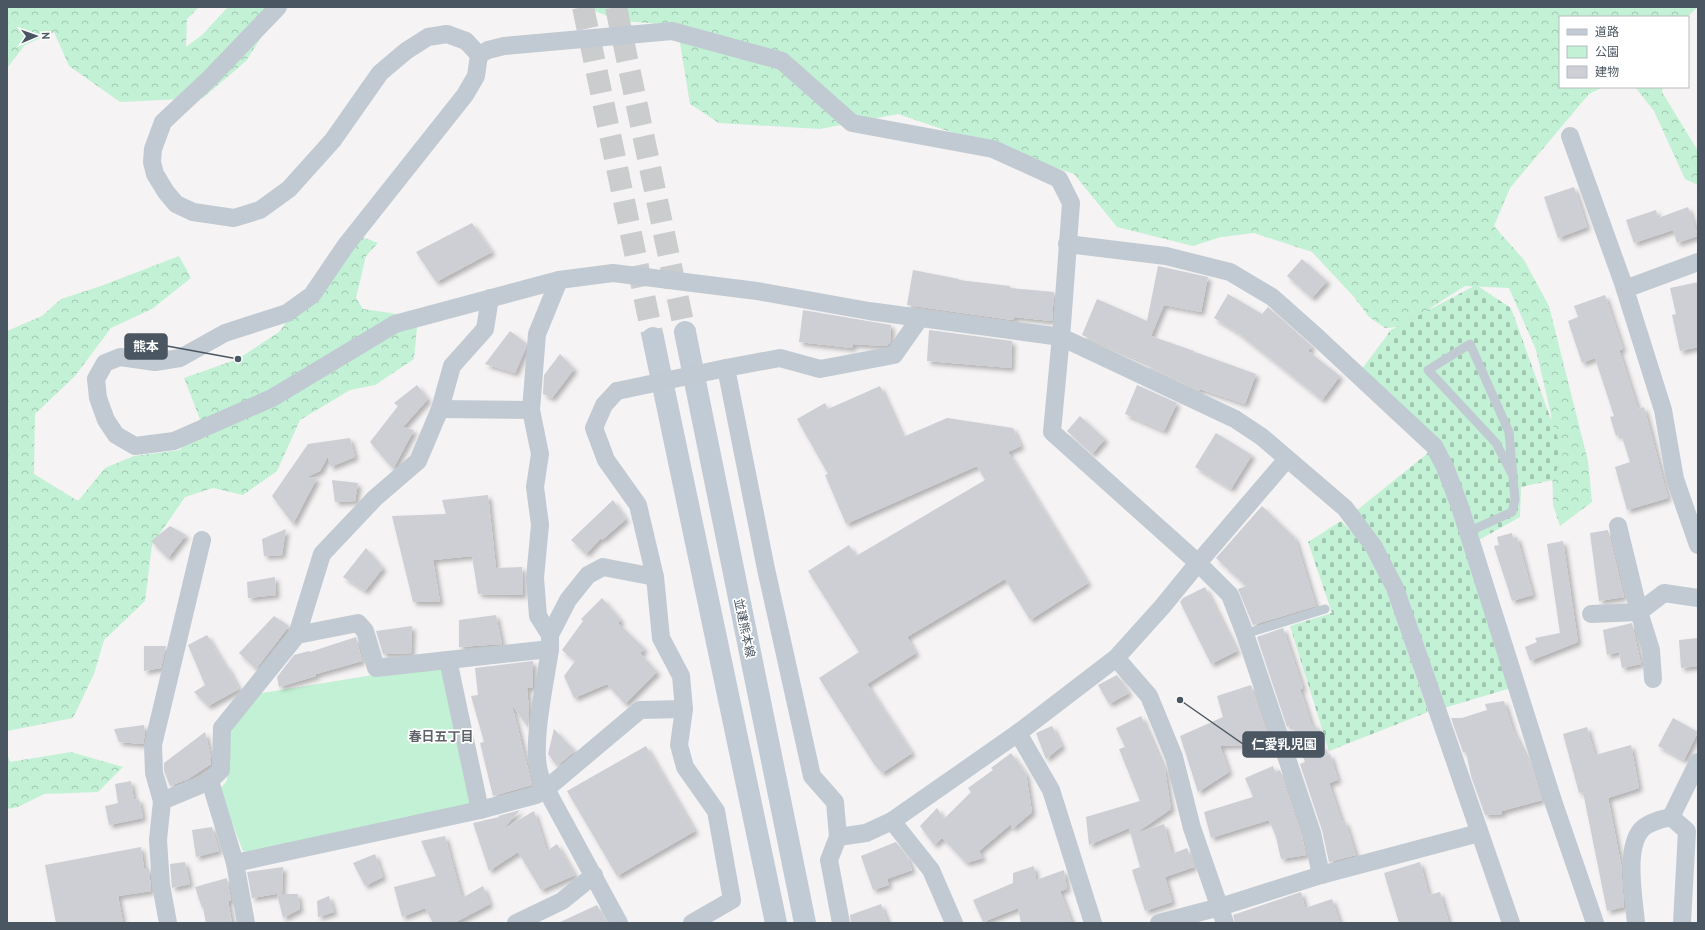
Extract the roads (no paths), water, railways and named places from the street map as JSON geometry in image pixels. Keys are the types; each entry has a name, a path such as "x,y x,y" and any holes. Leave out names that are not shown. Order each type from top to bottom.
{"main road":[{"name":"並建熊本線","path":"685,332 805,923"},
{"path":"653,338 776,923"}],"street":[{"path":"278,7 211,78 163,122 153,149 152,162 155,174 166,192 176,204 193,212 234,218 260,210 289,189 333,140 380,73 406,51 428,37 446,34 466,40 479,55 476,76 465,95 346,245 312,295 287,313 225,333 180,358 155,362 120,357 105,363 96,379 98,398 106,420 116,435 135,446 174,441 272,398 395,324 559,280 613,273 757,290 869,311 1061,337 1235,419 1262,437 1345,508 1374,547 1395,588 1511,923"},
{"path":"479,55 488,50 504,46 672,32 782,61 852,123 993,149 1059,179 1071,203 1052,432 1198,563 1230,595 1245,634 1312,833 1321,875"},
{"path":"1570,136 1625,289 1663,410 1675,479 1698,545"},
{"path":"1067,244 1166,256 1230,272 1272,298 1318,337 1434,446 1445,467 1468,532 1553,801 1595,923"},
{"path":"1625,289 1698,262"},
{"path":"550,642 538,616 535,578 540,525 535,487 540,454 531,410 537,334 559,280"},
{"path":"162,801 210,781 221,770 222,728 297,635 322,554 375,498 418,461 440,409 452,366 485,329 490,298"},
{"path":"701,921 732,900 716,811 685,767 679,745 684,709 681,676 661,638 655,577 638,506 606,460 594,428 604,405 617,391 780,358 820,369 894,355 920,318"},
{"path":"726,368 766,569 812,776 835,802 838,837 829,860 841,923"},
{"path":"440,409 531,410"},
{"path":"838,837 866,833 892,821 1018,733 1116,658 1162,607 1287,459"},
{"path":"1618,526 1639,612 1651,650 1653,679"},
{"path":"168,923 161,886 158,840 162,801 154,774 154,745 202,540"},
{"path":"618,923 594,875 546,789 540,774 538,762 538,733 550,642 568,600 588,575 603,567 655,577"},
{"path":"1591,614 1639,612 1664,593 1698,598"},
{"path":"297,635 358,623 365,631 376,668 448,660 550,642"},
{"path":"1116,658 1149,696 1174,756 1192,828 1223,915"},
{"path":"448,660 480,810"},
{"path":"235,863 480,810 536,796 640,710 684,709"},
{"path":"1018,733 1051,790 1093,923"},
{"path":"1671,817 1698,762"},
{"path":"210,781 235,863 246,923"},
{"path":"1636,923 1631,866 1633,848 1642,829 1660,819 1671,817"},
{"path":"1671,817 1687,831 1682,923"},
{"path":"892,821 932,870 954,923"},
{"path":"1159,923 1223,915 1321,875 1479,833"},
{"path":"516,923 562,901 594,875"}],"lane":[{"path":"1468,532 1512,512 1515,500 1508,432 1470,344 1428,370 1496,443 1512,474"},
{"path":"1245,634 1326,609"}],"tunnel":[{"path":"583,7 653,338"},
{"path":"616,7 685,332"}],"place":[{"name":"熊本","path":"238,359"},
{"name":"仁愛乳児園","path":"1180,700"}],"district":[{"name":"春日五丁目","path":"441,736"}]}
